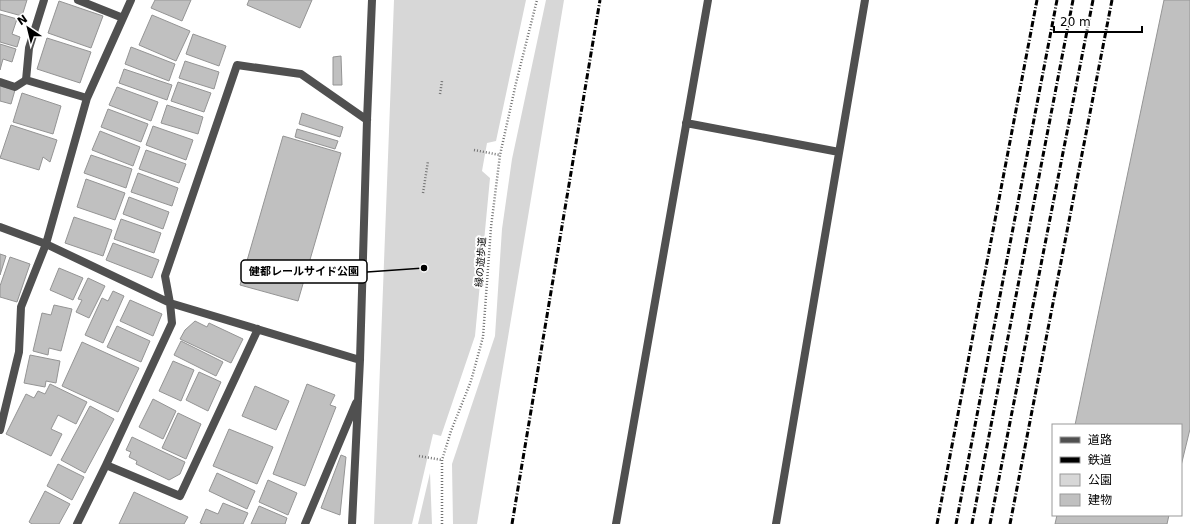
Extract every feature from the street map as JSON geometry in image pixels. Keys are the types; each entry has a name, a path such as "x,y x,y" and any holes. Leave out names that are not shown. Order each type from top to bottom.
{"street":[{"path":"26,80 29,48 44,0"},
{"path":"78,0 123,18"},
{"path":"0,430 19,352 22,307 46,244 87,98 131,0"},
{"path":"352,524 360,360 372,0"},
{"path":"616,524 708,0"},
{"path":"776,524 865,0"},
{"path":"77,524 172,323 165,276 236,65 301,74 367,120"},
{"path":"0,82 15,87 26,80 87,98"},
{"path":"686,123 839,152"},
{"path":"0,227 46,244 170,303 360,360"},
{"path":"106,465 180,496 258,329"},
{"path":"305,524 358,397"}],"path":[{"name":"緑の遊歩道","path":"442,524 442,460 451,431 471,381 483,337 491,227 500,155 537,0"},
{"path":"440,94 442,81"},
{"path":"474,150 500,155"},
{"path":"422,193 428,161"},
{"path":"418,456 442,460"}],"green space":[{"path":"394,0 526,0 496,141 487,143 482,171 490,178 475,336 441,436 433,434 412,524 374,524"},
{"path":"546,0 564,0 477,524 453,524 452,464 495,336 502,229 512,159"},
{"path":"430,473 432,524 418,524"}],"building":[{"path":"0,0 27,0 22,16 0,10"},
{"path":"155,0 191,0 182,21 151,8"},
{"path":"249,0 312,0 300,28 247,5"},
{"path":"1164,0 1190,0 1190,429 1182,462 1182,424 1075,424"},
{"path":"59,1 103,16 91,48 48,33"},
{"path":"0,14 17,19 12,34 20,37 17,47 0,42"},
{"path":"152,15 190,31 176,61 139,45"},
{"path":"193,34 226,46 219,66 186,54"},
{"path":"47,38 91,52 80,83 37,69"},
{"path":"0,44 16,49 12,62 3,59 0,70"},
{"path":"131,47 175,64 169,81 125,64"},
{"path":"341,56 342,85 333,85 333,57"},
{"path":"185,61 219,72 214,89 179,78"},
{"path":"124,69 172,85 167,100 119,83"},
{"path":"178,82 211,93 204,112 171,101"},
{"path":"0,86 15,90 11,104 0,101"},
{"path":"117,87 158,102 151,121 109,105"},
{"path":"22,93 61,106 53,134 13,122"},
{"path":"167,105 203,117 198,134 161,123"},
{"path":"108,109 148,124 141,142 101,127"},
{"path":"302,113 343,127 340,137 299,124"},
{"path":"11,125 57,140 50,162 43,157 39,170 0,158"},
{"path":"153,126 193,140 186,160 146,145"},
{"path":"297,129 338,141 335,149 295,137"},
{"path":"100,131 140,147 133,166 92,150"},
{"path":"283,136 341,153 298,301 240,285"},
{"path":"146,150 186,164 179,183 139,169"},
{"path":"91,155 132,169 126,188 84,173"},
{"path":"138,173 178,188 172,206 131,192"},
{"path":"86,179 125,193 115,220 77,207"},
{"path":"129,197 169,212 163,229 123,214"},
{"path":"74,217 112,230 103,256 65,243"},
{"path":"121,219 161,233 154,253 114,239"},
{"path":"113,243 159,260 152,278 106,260"},
{"path":"0,254 6,256 0,275"},
{"path":"10,257 30,264 17,302 0,297 0,286"},
{"path":"59,268 83,278 73,300 50,290"},
{"path":"88,278 105,286 89,318 76,312 82,300 78,299"},
{"path":"113,291 124,296 103,343 85,335 102,298 108,301"},
{"path":"130,300 162,314 153,336 120,321"},
{"path":"54,305 72,309 61,351 49,348 48,355 33,351 42,313 51,315"},
{"path":"195,321 207,327 209,323 243,339 231,363 180,339 185,330"},
{"path":"117,326 150,341 141,362 107,347"},
{"path":"181,341 223,362 216,376 174,355"},
{"path":"82,342 139,368 118,412 62,386"},
{"path":"30,355 60,361 56,383 46,381 45,387 24,383"},
{"path":"173,361 194,370 181,401 159,391"},
{"path":"199,372 221,382 208,411 186,400"},
{"path":"50,384 87,402 76,424 58,415 51,429 62,434 51,456 6,434 26,394 34,398 38,391 45,394"},
{"path":"307,384 335,395 330,405 336,407 305,486 273,474"},
{"path":"255,386 289,401 276,430 242,416"},
{"path":"153,399 176,411 163,439 139,427"},
{"path":"90,406 114,419 85,473 61,460"},
{"path":"178,413 201,424 186,459 162,448"},
{"path":"229,429 273,447 257,484 213,466"},
{"path":"132,437 185,462 180,474 169,480 136,464 137,461 129,457 131,452 126,450"},
{"path":"341,455 346,457 340,515 321,508"},
{"path":"58,464 84,477 72,500 47,486"},
{"path":"217,473 255,491 247,509 209,491"},
{"path":"268,480 297,493 288,515 259,502"},
{"path":"45,491 70,504 59,524 32,524 29,522"},
{"path":"134,492 188,517 184,524 119,524"},
{"path":"223,503 248,513 243,524 200,523 206,509 218,514"},
{"path":"259,506 287,518 285,524 251,524"},
{"path":"1057,516 1169,516 1167,524 1055,524"}],"railway":[{"path":"512,524 600,0"},
{"path":"937,524 1037,0"},
{"path":"956,524 1057,0"},
{"path":"972,524 1073,0"},
{"path":"990,524 1093,0"},
{"path":"1010,524 1112,0"}],"place":[{"name":"健都レールサイド公園","path":"424,268"}]}
